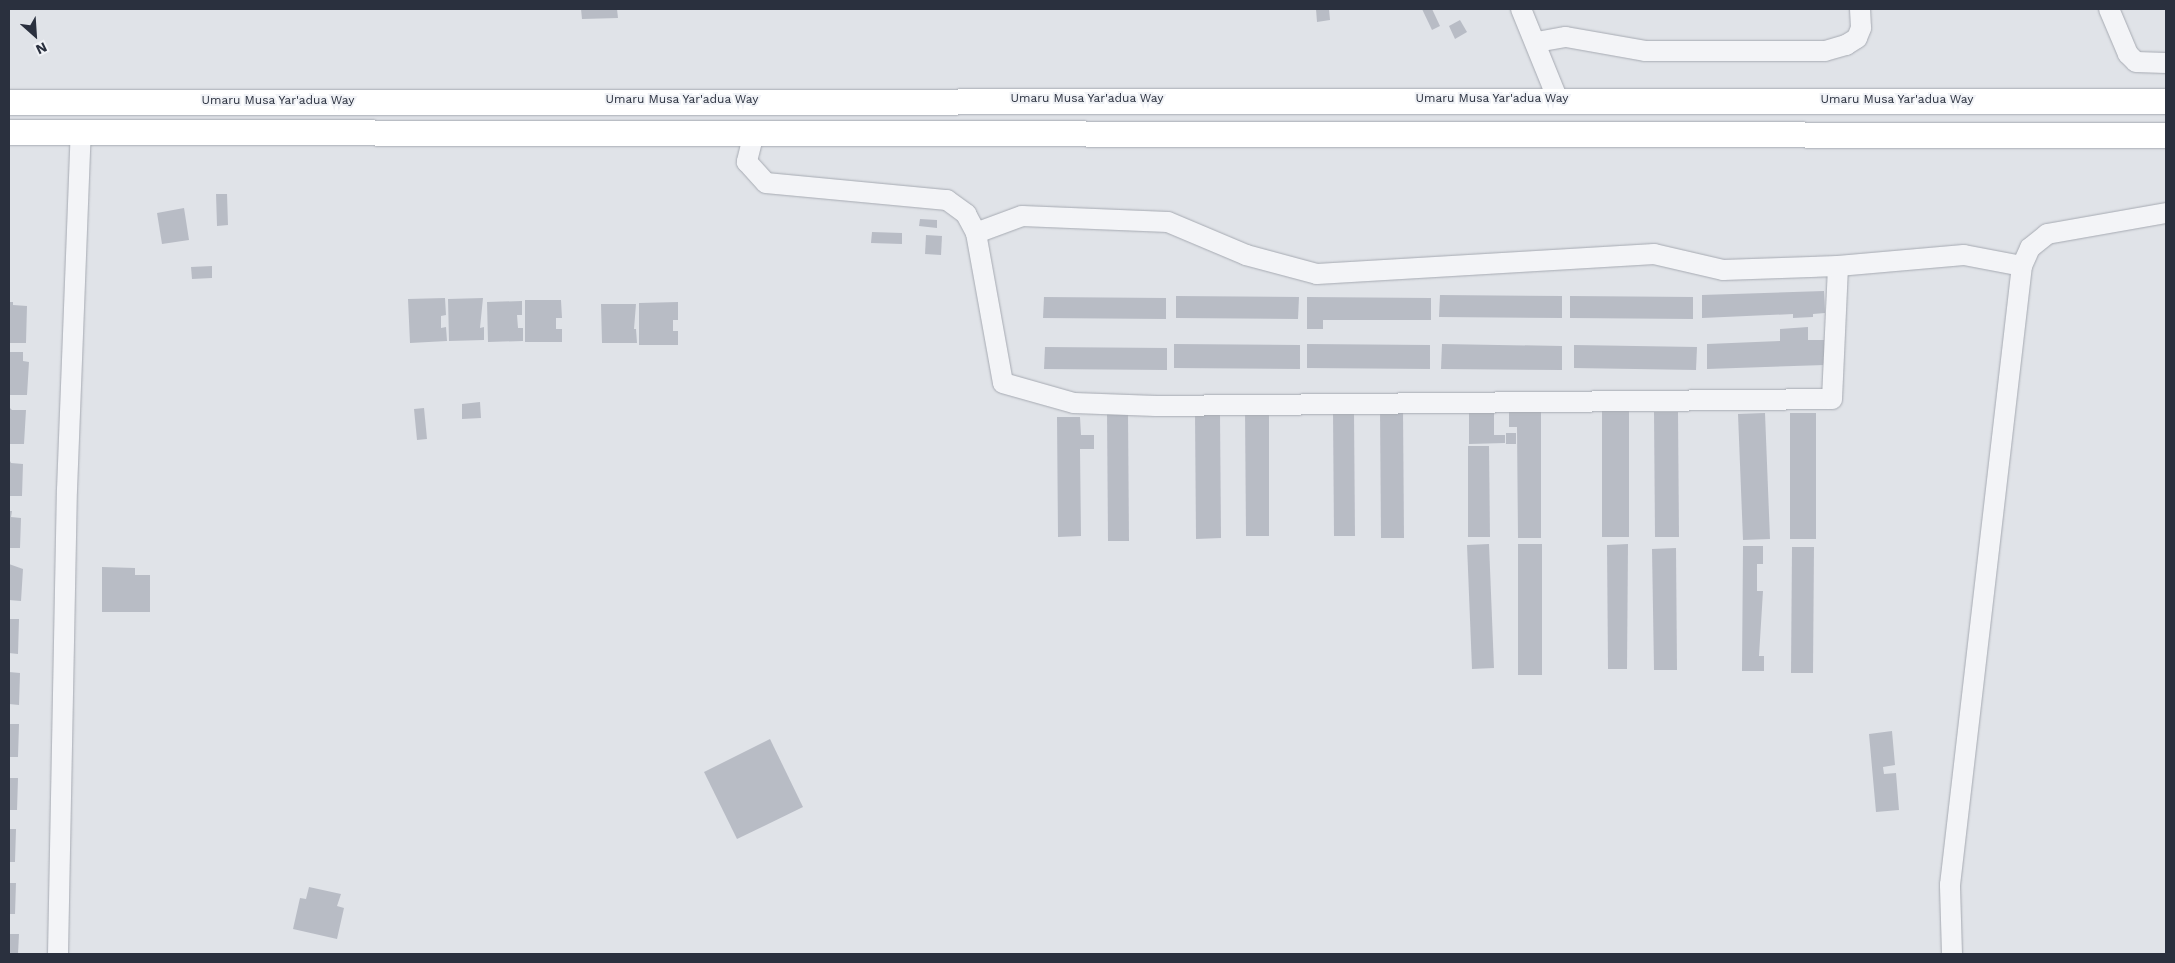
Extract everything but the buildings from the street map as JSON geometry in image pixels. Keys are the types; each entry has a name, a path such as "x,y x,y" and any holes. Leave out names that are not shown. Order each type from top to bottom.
{"main road":[{"name":"Umaru Musa Yar'adua Way","path":"9,102 2166,101"},
{"path":"9,132 2166,135"}],"street":[{"path":"1521,9 1558,100"},
{"path":"1536,42 1566,37 1645,51 1825,51 1846,45 1857,38 1862,28 1860,9"},
{"path":"2109,9 2128,54 2136,62 2166,63"},
{"path":"58,954 67,490 81,132"},
{"path":"754,133 748,162 766,183 870,190 947,200 966,214 976,232 1003,383 1074,403 1166,406 1832,399 1838,266"},
{"path":"1952,954 1950,885 2022,266 2030,248 2047,234 2166,212"},
{"path":"976,232 1022,216 1168,222 1246,255 1317,274 1654,254 1723,270 1838,266 1964,255 2022,266"}]}
